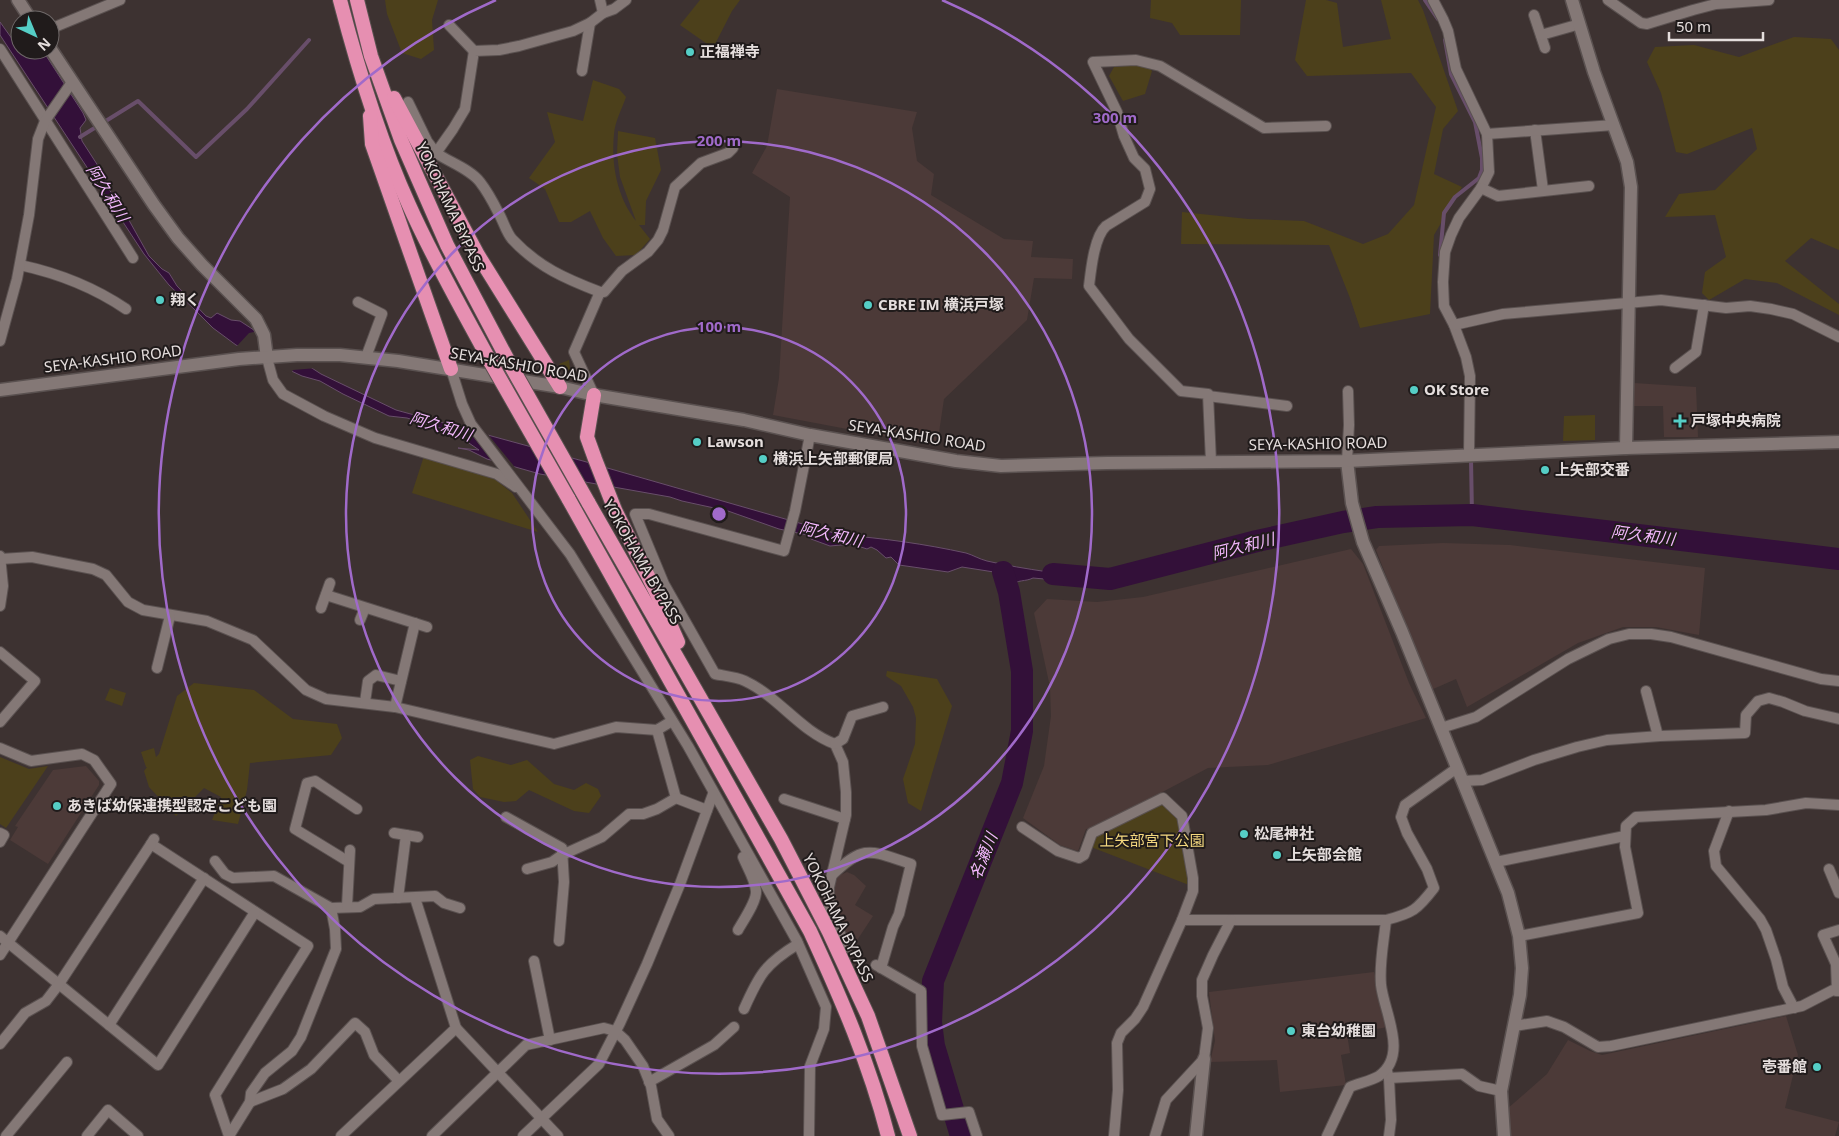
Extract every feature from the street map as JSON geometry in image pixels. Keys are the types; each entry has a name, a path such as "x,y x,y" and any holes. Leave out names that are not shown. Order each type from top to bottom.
{"highway":[{"name":"YOKOHAMA BYPASS","path":"340,0 368,100 408,204 451,290 491,363 810,931 841,998 872,1080 888,1136"},
{"name":"YOKOHAMA BYPASS","path":"357,0 371,56 401,140 448,245 510,366 781,839 829,932 868,1016 910,1136"},
{"path":"371,56 478,255 560,387"},
{"path":"368,100 372,144 451,369"},
{"path":"594,395 588,437 595,459 615,510 655,590 713,719"},
{"path":"829,912 829,932 847,947"},
{"path":"872,1080 878,1136"}],"main road":[{"path":"1572,0 1594,72 1627,162 1631,187 1626,448"},
{"path":"57,60 71,85 178,238 256,319 264,335 267,358"},
{"name":"SEYA-KASHIO ROAD","path":"0,390 239,360 340,355 451,369 560,387 594,395 744,420 810,435 956,462 1001,466 1347,461 1626,448 1839,442"},
{"path":"1347,461 1354,510 1361,535 1496,862 1508,893 1519,936 1520,995 1501,1091 1504,1136"},
{"path":"1196,1136 1204,1059"}],"street":[{"path":"60,25 120,0"},
{"path":"600,0 603,13"},
{"path":"449,25 474,51 499,50 573,32 603,13 614,9 626,0"},
{"path":"1433,0 1448,31 1456,70 1487,134 1489,172 1481,188 1459,218 1446,252 1443,282 1444,306 1454,325 1466,357 1470,376 1469,455"},
{"path":"1608,0 1641,23 1647,24 1716,4 1769,0"},
{"path":"1534,15 1545,48"},
{"path":"582,71 590,23"},
{"path":"1541,35 1580,24"},
{"path":"0,49 47,120 133,258"},
{"path":"436,152 465,109 474,51"},
{"path":"1287,406 1181,391 1129,339 1089,286 1101,231 1145,202 1150,189 1145,169 1134,158 1124,136 1117,112 1093,62 1136,60 1160,66 1264,128 1326,126"},
{"path":"0,341 20,265 35,174 38,140 47,120 71,85"},
{"path":"408,102 427,141 436,152 466,170 479,181 498,212 510,237 522,249 542,265 565,278 600,292 604,292 622,271 648,252 658,240 664,230 675,188 701,163 728,154 734,148"},
{"path":"1487,134 1614,125"},
{"path":"1535,130 1543,190"},
{"path":"1481,188 1498,196 1589,186"},
{"path":"20,265 44,270 109,297 126,309"},
{"path":"594,395 574,352 600,292"},
{"path":"1454,325 1503,314 1661,300 1726,308 1750,306 1793,314 1839,338"},
{"path":"358,302 382,314 366,357"},
{"path":"1675,368 1696,352 1704,305"},
{"path":"267,358 273,380 283,394 324,416 375,438 497,474 521,490"},
{"path":"451,369 462,404 471,424 570,554 688,746 798,944 826,1007 824,1029 810,1066 809,1136"},
{"path":"1347,461 1348,391"},
{"path":"1208,396 1211,462"},
{"path":"810,435 784,550 649,514 636,514 664,584 715,674 744,681 767,694 804,726 825,740 835,744 845,770 846,792 845,819 829,886 829,912 847,947"},
{"path":"0,606 3,586 1,558 32,557 93,569 106,575 128,602 143,610 207,621 253,640 306,690 326,699 395,706 554,744 616,727 658,730 672,721"},
{"path":"321,608 330,583"},
{"path":"326,595 427,627"},
{"path":"360,620 364,608"},
{"path":"157,668 170,616"},
{"path":"395,706 415,624"},
{"path":"1441,728 1476,717 1568,659 1609,639 1629,634 1651,634 1671,637 1821,679 1839,681"},
{"path":"0,652 34,681 0,722"},
{"path":"366,702 368,681 376,675 401,681"},
{"path":"1646,691 1658,736"},
{"path":"1182,920 1386,920 1407,914 1421,905 1434,888 1427,869 1406,833 1401,817 1405,805 1459,774 1482,780 1534,760 1608,740 1745,733 1746,714 1758,701 1769,698 1805,711 1839,719"},
{"path":"835,744 843,740 852,716 883,707"},
{"path":"658,730 676,798"},
{"path":"0,748 31,761 82,754 94,760 111,784 0,955"},
{"path":"349,862 295,829 307,783 315,781 357,809"},
{"path":"523,1136 599,1064 620,1023 664,923 706,810 714,794"},
{"path":"676,798 706,810"},
{"path":"527,869 552,862 562,854 602,836 629,814 643,814 657,809 676,798"},
{"path":"1022,827 1058,851 1079,858 1084,855 1092,833 1163,798 1182,816 1193,878 1193,890 1182,920 1143,1007 1135,1019 1121,1033 1117,1043 1118,1090 1114,1136"},
{"path":"784,799 845,819"},
{"path":"341,812 347,802"},
{"path":"1519,936 1638,913 1625,847 1626,826 1636,817 1766,810 1806,803 1839,805"},
{"path":"1729,811 1714,851 1716,866 1766,930 1783,986 1794,1008"},
{"path":"506,817 562,848 564,882 559,941"},
{"path":"0,833 4,836 0,842"},
{"path":"394,833 418,837"},
{"path":"398,898 406,834"},
{"path":"1496,862 1625,836"},
{"path":"0,1044 26,1013 46,1001 59,984 153,841 204,878 308,946 215,1095 229,1136"},
{"path":"738,930 757,892 741,854 740,848 743,845"},
{"path":"347,906 350,850"},
{"path":"832,874 852,857 864,852 873,852 911,864 899,914 879,966 921,991 922,1046 942,1115 969,1112 978,1136"},
{"path":"215,861 225,874 233,878 274,876 331,908 360,907 374,899 435,896 444,903 460,908"},
{"path":"1829,869 1839,893"},
{"path":"109,1025 204,878"},
{"path":"415,898 456,1028 558,1136"},
{"path":"229,1136 250,1102 251,1093 265,1073 292,1051 301,1037 336,949 331,908"},
{"path":"0,936 158,1065 255,912"},
{"path":"1155,1136 1166,1100 1204,1059 1208,1028 1202,996 1202,980 1231,920"},
{"path":"1386,920 1380,972 1381,987 1394,1043 1392,1059 1387,1073 1391,1120 1389,1136"},
{"path":"1514,1026 1547,1021 1564,1027 1598,1047 1611,1046 1802,1006 1833,990 1838,991 1836,964 1823,936 1839,930"},
{"path":"744,1009 758,978 782,954 798,944"},
{"path":"534,961 550,1040"},
{"path":"250,1102 284,1089 311,1069 355,1023 365,1032 374,1055 399,1080"},
{"path":"649,1082 714,1045 734,1027"},
{"path":"341,1136 456,1028"},
{"path":"432,1136 526,1045 604,1028 615,1031 625,1040 643,1066 649,1082 657,1119 669,1136"},
{"path":"6,1136 66,1062"},
{"path":"1327,1136 1350,1087 1387,1073 1462,1074 1479,1086 1501,1091"},
{"path":"87,1136 108,1110 138,1136"}],"shaded area":[{"name":"CBRE IM 横浜戸塚","path":"777,89 917,112 912,128 917,161 934,174 931,195 1004,239 1033,241 1031,257 1073,259 1072,279 1034,278 1027,320 944,399 937,446 773,415 779,378 790,197 752,173 767,146"},
{"name":"戸塚中央病院","path":"1634,383 1696,387 1698,437 1664,437 1663,406 1634,406"},
{"path":"1443,543 1510,545 1705,568 1699,635 1656,627 1623,627 1578,643 1467,707 1456,679 1431,690 1376,550 1379,546"},
{"path":"1351,549 1363,564 1409,683 1426,718 1268,765 1208,768 1094,828 1086,829 1078,851 1060,845 1023,818 1044,766 1051,716 1050,687 1034,613 1047,599 1097,602 1143,597"},
{"name":"あきば幼保連携型認定こども園","path":"86,766 99,781 99,785 48,864 10,840 18,827 15,826 53,770"},
{"path":"847,872 854,875 866,886 855,905 873,916 852,948 834,908 833,887 838,876"},
{"name":"東台幼稚園","path":"1374,972 1388,1027 1347,1034 1350,1053 1341,1055 1346,1085 1280,1092 1277,1060 1210,1062 1215,1041 1209,992"},
{"path":"1786,1016 1798,1055 1785,1108 1839,1122 1835,1136 1510,1136 1507,1109 1547,1074 1568,1040 1602,1055"}],"green space":[{"path":"385,0 438,0 432,20 434,50 421,59 402,53 387,14"},
{"path":"700,0 740,0 732,11 713,48 680,25"},
{"path":"1151,0 1241,0 1240,35 1180,35 1172,23 1150,18"},
{"path":"1306,0 1326,0 1337,3 1343,47 1391,39 1381,0 1418,0 1423,10 1458,111 1443,129 1434,174 1462,187 1434,235 1430,314 1360,328 1329,245 1181,244 1182,212 1248,219 1304,221 1363,244 1388,234 1414,205 1436,107 1411,73 1307,76 1295,60"},
{"path":"1794,37 1831,39 1839,50 1839,250 1811,238 1785,261 1839,304 1839,315 1777,283 1745,279 1709,300 1702,293 1705,272 1726,257 1715,215 1665,217 1679,194 1715,190 1757,149 1752,128 1687,154 1676,152 1661,93 1647,62 1655,47 1694,45 1739,57"},
{"path":"1136,65 1148,67 1152,71 1145,94 1123,101 1109,76 1114,67"},
{"path":"593,80 619,89 626,97 617,120 613,145 620,191 629,212 636,221 620,177 617,154 618,131 655,138 661,170 646,201 645,225 639,225 650,239 636,255 616,256 603,238 590,211 571,222 559,222 545,189 529,178 555,142 547,112 583,121"},
{"path":"569,360 570,368 576,373 573,376 559,364"},
{"path":"1595,415 1595,440 1563,441 1564,416"},
{"path":"424,456 496,480 512,493 538,532 412,493"},
{"path":"887,671 937,679 952,706 921,811 908,803 903,779 915,744 916,718 913,707 901,686 886,676"},
{"path":"194,683 254,690 293,719 337,724 342,738 331,755 250,763 247,790 238,824 212,820 221,797 204,788 176,816 149,787 144,771 147,767 141,752 154,748 156,757 159,754 177,696"},
{"path":"110,688 126,693 122,706 105,700"},
{"path":"478,756 511,765 527,760 554,784 574,790 586,783 598,789 601,796 589,813 574,811 529,790 516,801 504,802 480,797 473,789 470,760"},
{"path":"0,757 29,769 48,766 6,828 0,824"},
{"name":"上矢部宮下公園","path":"1161,804 1177,819 1189,885 1091,847 1096,837"}],"water":[{"path":"0,22 10,36 10,50 0,35"},
{"path":"16,60 49,60 86,120 80,128 82,141 102,172 108,188 121,206 149,256 169,273 177,286 206,316 211,318 217,313 231,320 240,321 321,374 396,410 841,535 935,547 966,553 1002,564 1107,581 1067,581 1033,578 1019,581 1010,586 1013,606 1005,593 999,576 994,572 962,567 948,572 899,565 891,557 886,558 871,547 867,549 852,544 830,546 811,539 807,535 779,529 728,511 670,497 540,474 487,459 469,450 458,448 479,450 453,432 407,418 389,416 320,381 302,376 236,345 213,328 169,285 144,254"}],"pier":[{"path":"259,331 317,368 293,370 291,374 236,347 249,333"},
{"path":"466,427 487,433 518,471 493,463"}],"waterway":[{"path":"1425,0 1438,19"},
{"path":"80,137 138,101 196,157 247,109 309,40"},
{"path":"1440,255 1444,213 1455,197 1479,178 1482,170 1482,158 1475,122 1451,74 1445,40"},
{"path":"1471,459 1472,515"},
{"name":"阿久和川","path":"1053,574 1110,579 1257,541 1343,522 1377,517 1472,515 1839,559"},
{"name":"名瀬川","path":"961,1136 934,1046 931,1022 933,981 1012,783 1022,731 1022,671 1009,592 1003,572"}],"place":[{"name":"正福禅寺","path":"690,52"},
{"name":"翔く","path":"160,300"},
{"name":"CBRE IM 横浜戸塚","path":"868,305"},
{"name":"OK Store","path":"1414,390"},
{"name":"戸塚中央病院","path":"1680,421"},
{"name":"Lawson","path":"697,442"},
{"name":"横浜上矢部郵便局","path":"763,459"},
{"name":"上矢部交番","path":"1545,470"},
{"name":"あきば幼保連携型認定こども園","path":"57,806"},
{"name":"松尾神社","path":"1244,834"},
{"name":"上矢部会館","path":"1277,855"},
{"name":"東台幼稚園","path":"1291,1031"},
{"name":"壱番館","path":"1817,1067"}]}
